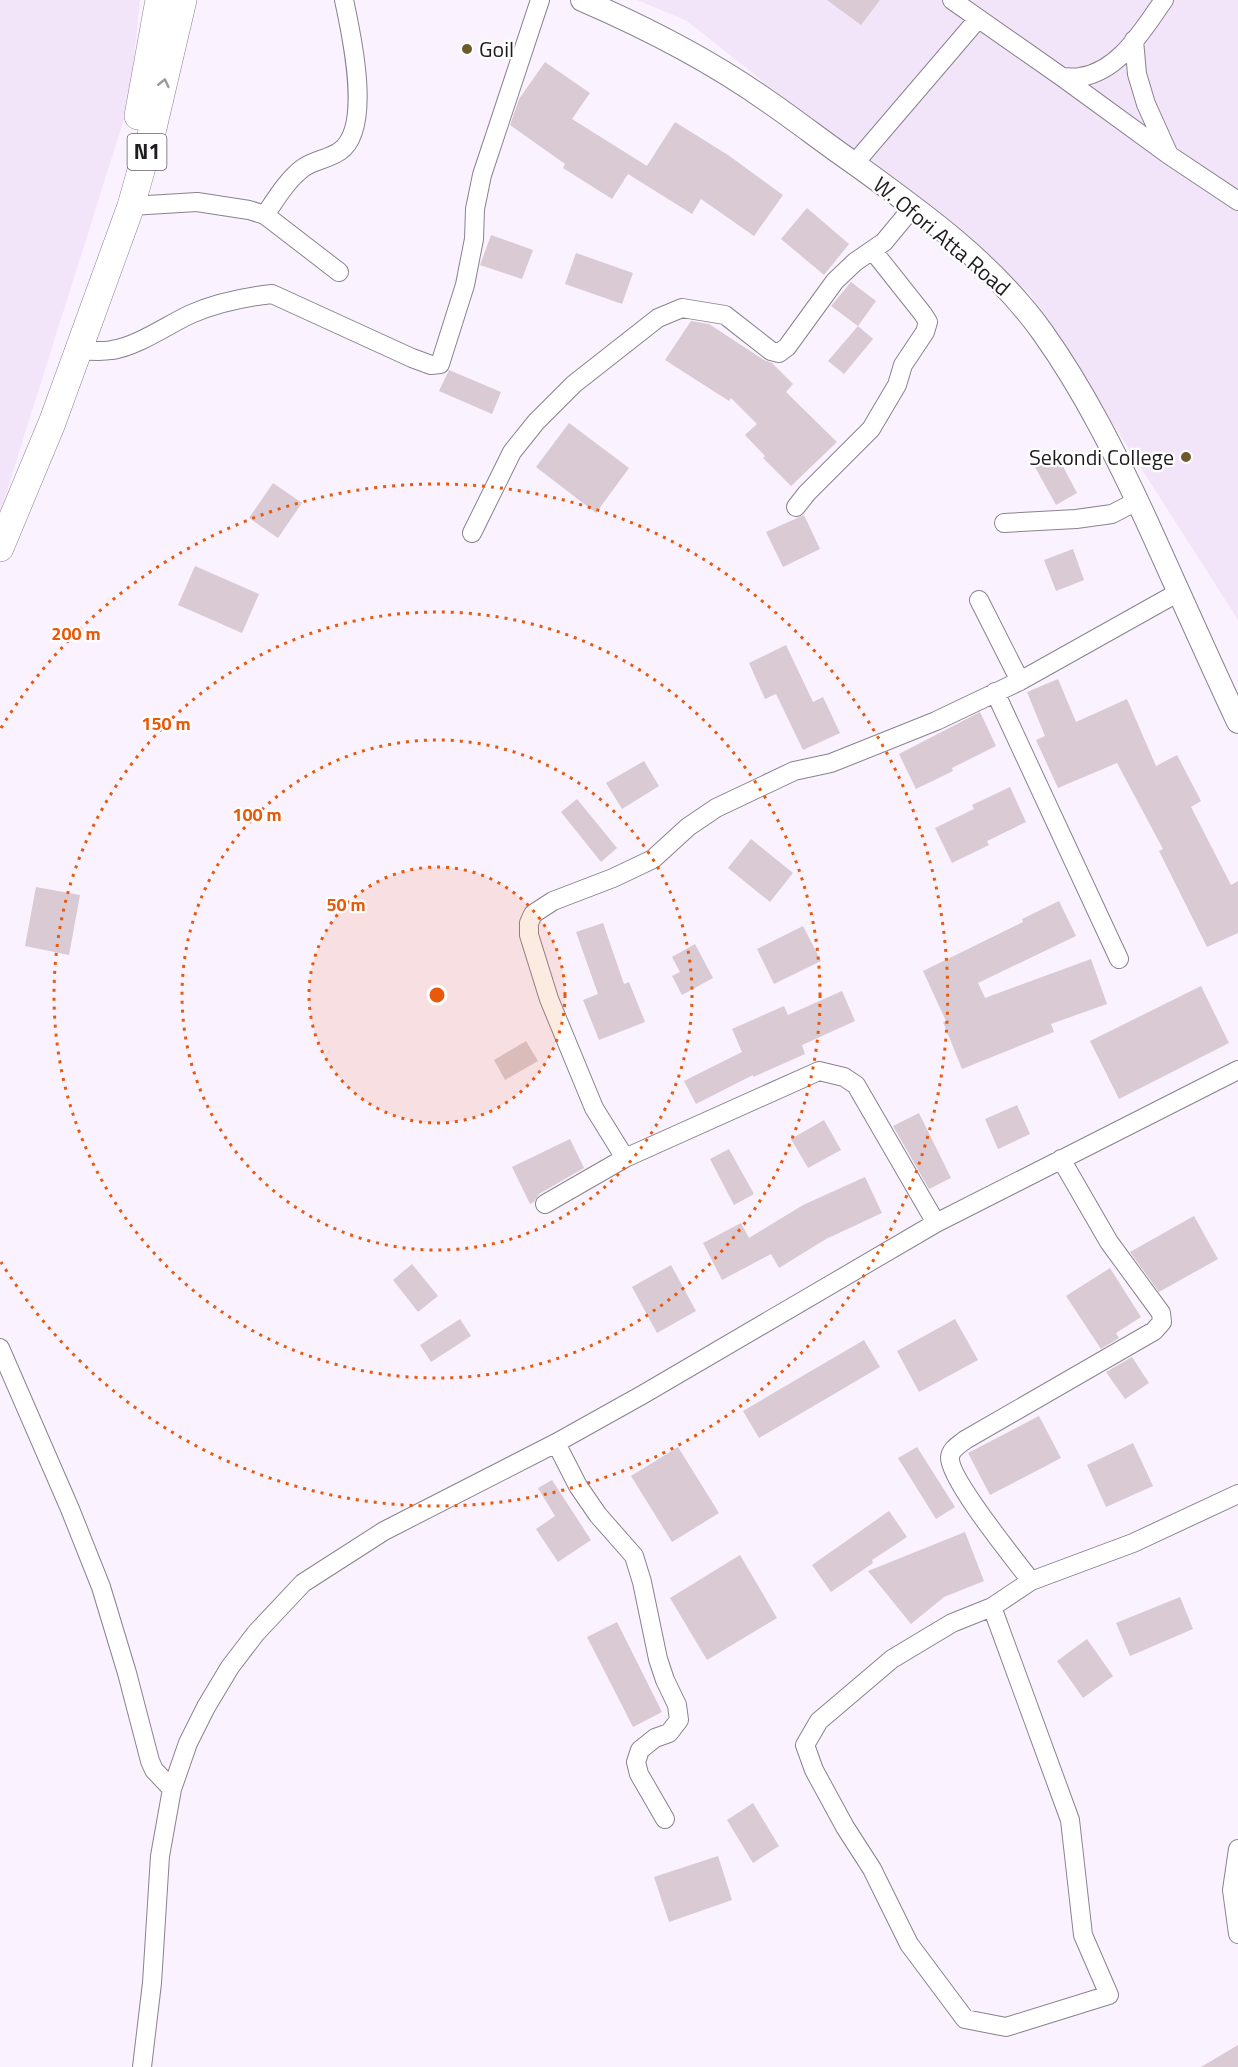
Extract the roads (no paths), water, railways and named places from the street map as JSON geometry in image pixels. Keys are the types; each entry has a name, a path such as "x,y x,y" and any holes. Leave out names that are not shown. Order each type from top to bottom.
{"highway":[{"name":"N1","path":"97,299 135,132 159,0"},
{"name":"N1","path":"0,548 52,423 131,206 153,128 183,0"}],"main road":[{"name":"W. Ofori Atta Road","path":"582,0 645,28 702,59 768,100 913,207 986,268 1020,302 1072,376 1114,452 1238,722"}],"street":[{"path":"265,215 289,182 302,169 340,151 354,133 357,117 357,70 344,0"},
{"path":"79,350 113,350 139,340 193,313 234,300 272,294 412,358 431,365 440,363 465,285 474,239 475,209 482,175 540,0"},
{"path":"951,0 1169,155 1238,201"},
{"path":"1062,77 1081,77 1099,71 1118,59 1164,0"},
{"path":"854,164 978,19"},
{"path":"1134,40 1137,74 1146,104 1169,155"},
{"path":"131,206 198,202 249,210 265,215 339,272"},
{"path":"472,533 513,452 536,422 574,384 658,318 682,308 725,315 771,351 779,353 787,347 835,281 855,262 884,242 913,207"},
{"path":"796,507 871,429 897,385 907,358 925,332 928,322 923,314 873,251"},
{"path":"1004,523 1076,519 1112,514 1137,501"},
{"path":"625,1158 594,1108 549,999 529,935 529,923 533,914 553,901 653,859 688,827 716,808 795,771 831,763 936,721 1020,681 1179,592"},
{"path":"979,600 1020,681"},
{"path":"995,692 1119,959"},
{"path":"142,2067 152,1983 160,1856 172,1789 197,1725 230,1667 256,1633 303,1583 384,1531 556,1443 936,1223 1238,1070"},
{"path":"545,1204 625,1158 819,1071 844,1077 856,1085 936,1223"},
{"path":"1031,1581 964,1490 952,1466 950,1457 953,1449 1154,1331 1162,1322 1161,1313 1109,1242 1061,1160"},
{"path":"0,1348 70,1509 101,1587 127,1672 150,1761 154,1770 172,1789"},
{"path":"556,1443 578,1486 598,1515 634,1557 642,1582 658,1659 677,1705 680,1720 669,1733 655,1738 640,1750 636,1762 639,1774 665,1819"},
{"path":"992,1607 1070,1820 1083,1935 1109,1995 1006,2027 965,2019 909,1944 872,1869 845,1827 814,1770 805,1745 819,1721 892,1659 952,1623 992,1607 1031,1581 1133,1543 1238,1494"},
{"path":"1238,1849 1232,1890 1238,1934"}],"place":[{"name":"Goil","path":"467,49"},
{"name":"Sekondi College","path":"1186,457"}]}
